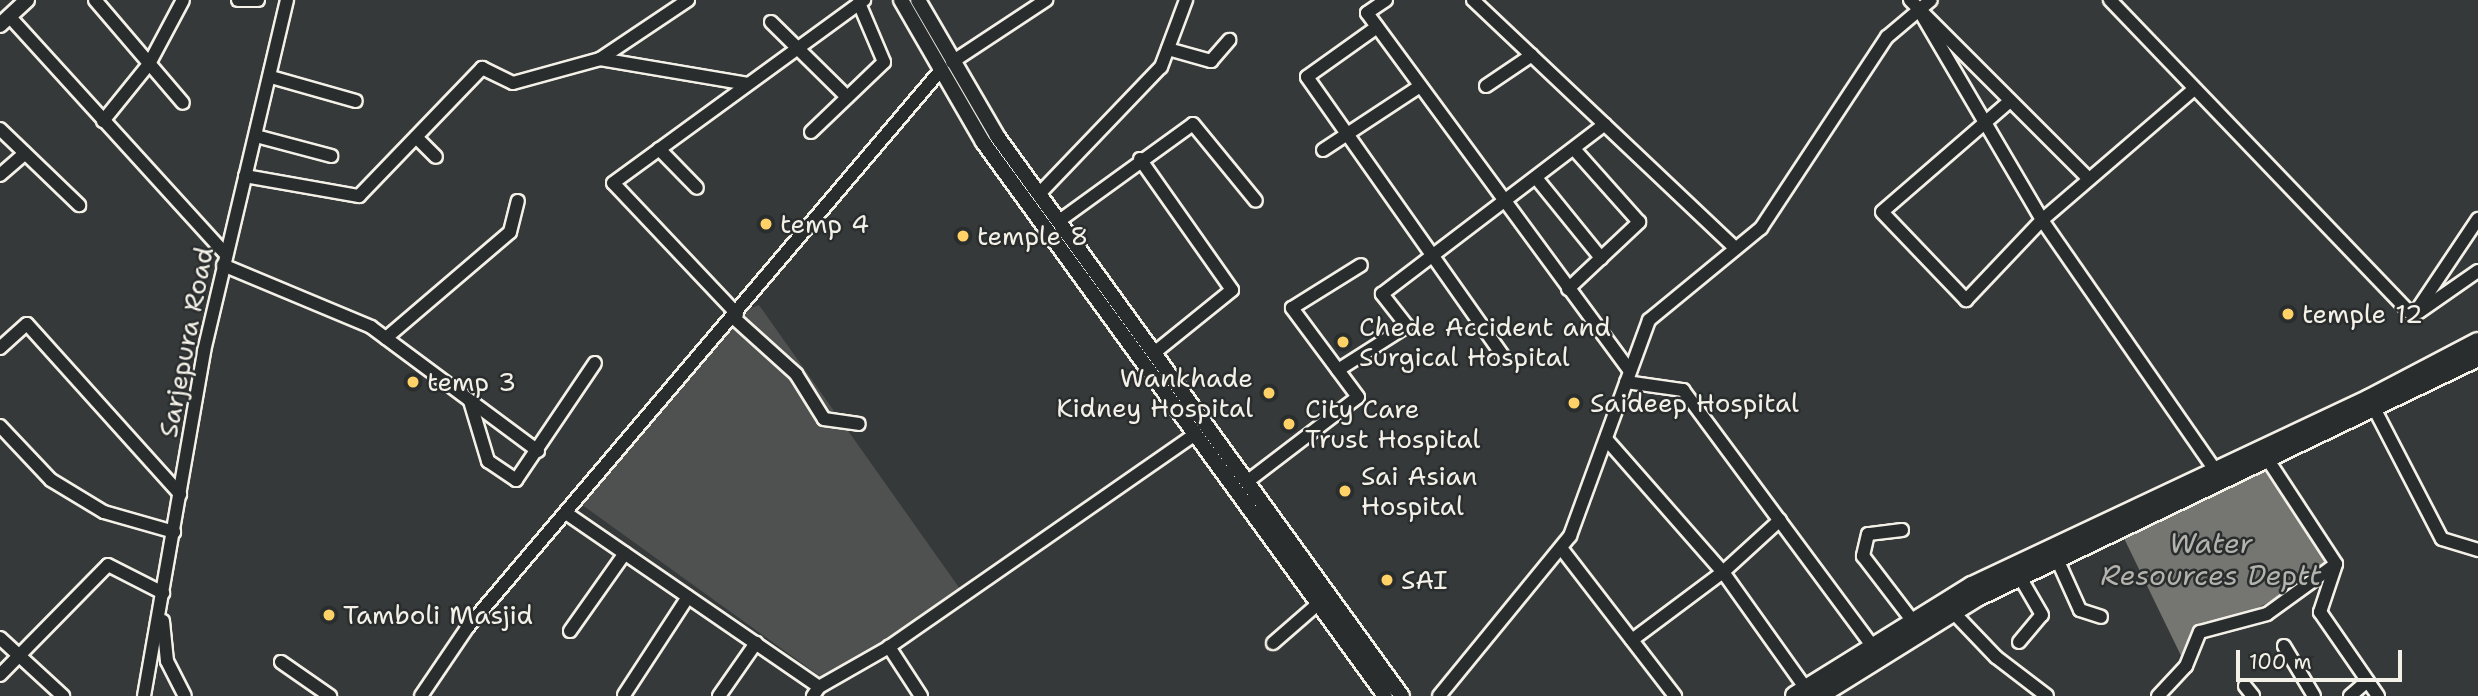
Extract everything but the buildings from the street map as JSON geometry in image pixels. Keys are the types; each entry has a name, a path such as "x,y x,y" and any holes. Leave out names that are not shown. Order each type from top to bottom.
{"highway":[{"path":"1812,694 1872,645 1972,586 2214,468 2369,399 2478,342"},
{"path":"1812,694 1952,611 2375,410 2478,357"}],"main road":[{"path":"5,21 27,0"},
{"path":"901,0 1402,696"},
{"path":"918,0 983,142 1385,696"}],"street":[{"path":"95,0 183,103"},
{"path":"103,121 149,64 183,0"},
{"path":"238,0 258,0"},
{"name":"Sarjepura Road","path":"144,696 224,259 271,77 287,0"},
{"path":"245,176 359,196 482,68 513,83 600,59 688,0"},
{"path":"421,696 467,628 946,66 1045,0"},
{"path":"1039,194 1161,67 1186,0"},
{"path":"1386,0 1367,13 1568,289 1628,377 1683,390 1872,645"},
{"path":"1473,0 1735,248"},
{"path":"1439,696 1570,536 1649,320 1760,228 1887,37 1915,5 1931,0"},
{"path":"2110,0 2193,90 2413,316"},
{"path":"811,132 884,62 862,2 613,183 735,316 796,374 824,419 859,424"},
{"path":"1915,5 2088,178"},
{"path":"1915,5 2042,220 2214,468"},
{"path":"5,21 103,121 224,259 371,327 538,451"},
{"path":"771,22 796,50 847,97"},
{"path":"1377,27 1307,78 1505,359"},
{"path":"1168,48 1211,61 1229,40"},
{"path":"1486,86 1532,55"},
{"path":"600,59 748,84"},
{"path":"271,77 356,102"},
{"path":"1323,150 1420,86"},
{"path":"2010,101 1882,212 1966,300 2042,220 2193,90"},
{"path":"1059,221 1140,159 1193,124 1256,201"},
{"path":"1338,370 1407,326 1382,294 1506,203 1605,124"},
{"path":"0,129 79,205"},
{"path":"256,136 331,156"},
{"path":"416,136 436,157"},
{"path":"659,149 697,188"},
{"path":"1568,289 1639,222 1574,149"},
{"path":"0,174 25,153"},
{"path":"1140,159 1232,290 1154,353"},
{"path":"1537,179 1601,258"},
{"path":"386,338 510,232 518,201"},
{"path":"2413,316 2478,219"},
{"path":"1248,481 1358,397 1292,308 1361,265"},
{"path":"2413,316 2478,271"},
{"path":"0,348 26,324 180,494"},
{"path":"470,400 488,461 516,480 538,451 594,363"},
{"path":"2375,410 2442,539 2478,550"},
{"path":"0,426 51,480 104,512 174,532"},
{"path":"566,513 755,643 816,692 889,647 1196,434"},
{"path":"1606,439 1723,572 1812,694"},
{"path":"2268,460 2336,564"},
{"path":"1632,640 1723,572 1780,520"},
{"path":"1902,530 1868,534 1863,556 1912,620"},
{"path":"1561,548 1675,696"},
{"path":"570,631 625,553"},
{"path":"2057,559 2080,610 2101,617"},
{"path":"2336,564 2319,612 2378,696"},
{"path":"2158,696 2186,666 2200,632 2267,614 2336,564"},
{"path":"0,676 108,565 162,600 167,662 185,696"},
{"path":"2019,642 2042,615 2020,577"},
{"path":"624,695 688,597"},
{"path":"1273,643 1319,603"},
{"path":"1952,611 1996,657 2047,696"},
{"path":"0,638 63,696"},
{"path":"719,696 755,643"},
{"path":"2284,646 2314,696"},
{"path":"889,647 921,696"},
{"path":"281,662 330,696"},
{"path":"2350,696 2367,681"}],"shaded area":[{"path":"759,305 965,596 825,680 574,499 737,314"}],"water":[{"name":"Water Resources Deptt","path":"2268,460 2336,564 2228,625 2200,632 2186,666 2120,530"}],"place":[{"name":"temp 4","path":"766,224"},
{"name":"temple 8","path":"963,236"},
{"name":"temple 12","path":"2288,314"},
{"name":"Chede Accident and Surgical Hospital","path":"1343,342"},
{"name":"temp 3","path":"413,382"},
{"name":"Wankhade Kidney Hospital","path":"1269,393"},
{"name":"Saideep Hospital","path":"1574,403"},
{"name":"City Care Trust Hospital","path":"1289,424"},
{"name":"Sai Asian Hospital","path":"1345,491"},
{"name":"SAI","path":"1387,580"},
{"name":"Tamboli Masjid","path":"329,615"}]}
